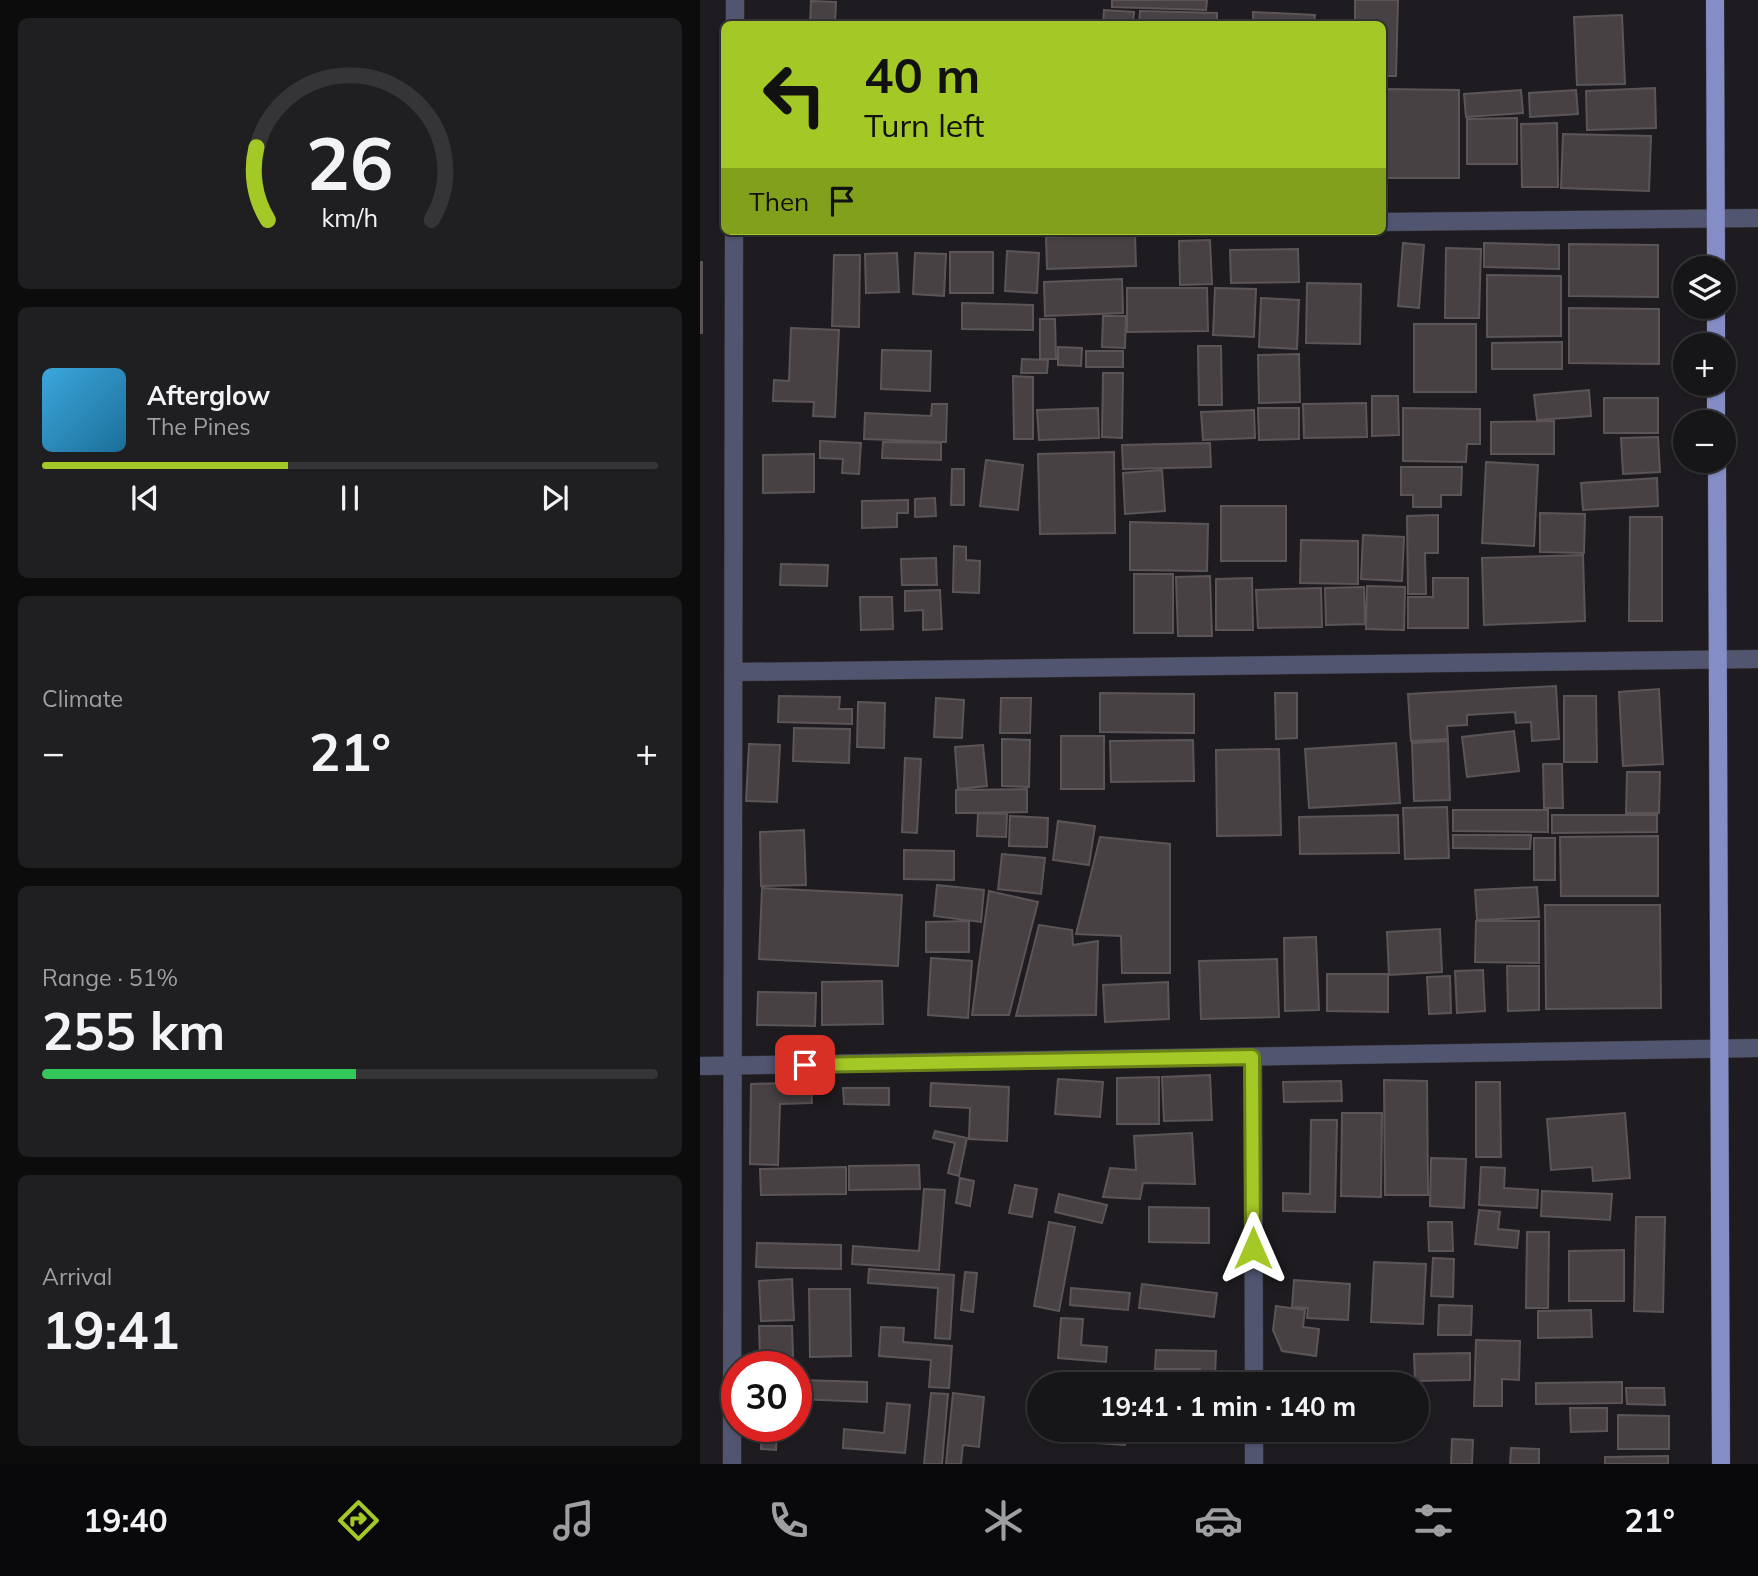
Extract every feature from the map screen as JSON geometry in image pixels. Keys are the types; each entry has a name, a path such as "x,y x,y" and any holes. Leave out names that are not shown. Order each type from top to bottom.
{"main road":[{"path":"1715,0 1716,256"},
{"path":"1717,473 1721,1464"}],"street":[{"path":"734,21 735,0"},
{"path":"1386,222 1758,218"},
{"path":"732,1464 734,235"},
{"path":"734,672 1758,659"},
{"path":"700,1066 1758,1048"},
{"path":"1252,1057 1254,1372"},
{"path":"1254,1442 1254,1464"}],"building":[{"path":"1112,0 1207,0 1206,10 1112,7"},
{"path":"1355,0 1398,0 1396,76 1386,76 1386,21 1355,21"},
{"path":"811,1 836,2 835,21 810,21"},
{"path":"1104,10 1134,12 1133,21 1103,21"},
{"path":"1140,11 1217,13 1217,21 1139,21"},
{"path":"1253,12 1315,15 1314,21 1253,21"},
{"path":"1622,15 1625,84 1577,85 1574,17"},
{"path":"1655,88 1656,128 1587,130 1586,91"},
{"path":"1386,89 1459,90 1459,178 1386,178"},
{"path":"1521,90 1523,113 1466,117 1464,94"},
{"path":"1576,90 1578,114 1530,117 1529,93"},
{"path":"1517,118 1517,164 1467,164 1467,119"},
{"path":"1557,123 1558,187 1522,187 1521,124"},
{"path":"1563,134 1651,136 1649,191 1561,188"},
{"path":"1135,235 1136,266 1047,269 1046,237"},
{"path":"1210,240 1212,284 1180,285 1179,241"},
{"path":"1403,243 1424,245 1419,308 1398,306"},
{"path":"1484,243 1559,245 1559,269 1484,267"},
{"path":"1569,244 1658,245 1658,297 1569,296"},
{"path":"1446,248 1481,249 1479,318 1445,318"},
{"path":"1298,249 1299,282 1231,283 1230,250"},
{"path":"1007,251 1039,253 1037,293 1005,291"},
{"path":"950,252 993,252 993,293 950,293"},
{"path":"897,253 899,292 866,293 865,254"},
{"path":"915,253 946,254 944,296 913,294"},
{"path":"834,255 860,255 859,327 832,326"},
{"path":"702,262 702,333 700,333"},
{"path":"1487,275 1561,276 1561,336 1487,337"},
{"path":"1122,279 1123,313 1045,316 1044,282"},
{"path":"1307,283 1361,284 1360,344 1306,343"},
{"path":"1127,288 1207,288 1208,331 1127,332"},
{"path":"1215,288 1256,289 1254,337 1213,335"},
{"path":"1261,298 1299,300 1297,349 1259,347"},
{"path":"962,303 1033,305 1033,330 962,329"},
{"path":"1569,308 1659,309 1659,364 1569,363"},
{"path":"1103,316 1126,316 1125,348 1102,347"},
{"path":"1040,319 1055,319 1056,359 1040,359"},
{"path":"1414,324 1476,324 1476,392 1414,392"},
{"path":"791,328 839,330 835,417 813,416 814,402 773,401 774,380 789,381"},
{"path":"1562,342 1562,369 1492,369 1492,343"},
{"path":"1198,346 1221,346 1222,405 1199,405"},
{"path":"1058,347 1082,348 1081,366 1058,365"},
{"path":"882,350 931,351 930,391 881,389"},
{"path":"1086,351 1123,351 1123,367 1086,367"},
{"path":"1299,354 1300,402 1259,403 1258,355"},
{"path":"1022,359 1048,360 1047,373 1021,373"},
{"path":"1103,373 1123,373 1122,438 1102,437"},
{"path":"1013,376 1033,377 1033,439 1014,439"},
{"path":"1589,390 1591,416 1537,420 1534,395"},
{"path":"1372,396 1398,396 1399,435 1372,436"},
{"path":"1604,398 1658,398 1658,433 1604,433"},
{"path":"1366,403 1367,437 1304,438 1303,404"},
{"path":"932,404 947,404 946,442 864,439 865,413 931,416"},
{"path":"1098,408 1099,438 1039,440 1037,410"},
{"path":"1258,408 1299,408 1299,439 1259,440"},
{"path":"1403,408 1480,409 1480,444 1467,444 1466,462 1403,461"},
{"path":"1254,410 1255,438 1203,440 1201,412"},
{"path":"1554,421 1554,454 1491,454 1491,422"},
{"path":"1658,437 1660,472 1623,474 1621,438"},
{"path":"820,441 861,443 859,474 842,473 843,459 820,458"},
{"path":"883,442 941,443 941,460 882,458"},
{"path":"1210,443 1211,467 1123,469 1122,445"},
{"path":"1114,452 1115,533 1040,534 1038,454"},
{"path":"814,454 814,492 763,493 763,455"},
{"path":"986,460 1023,465 1018,510 980,506"},
{"path":"1486,462 1538,465 1534,546 1482,543"},
{"path":"1401,467 1462,467 1461,495 1441,495 1441,507 1413,507 1413,495 1401,495"},
{"path":"952,469 964,469 964,505 951,505"},
{"path":"1162,470 1165,511 1125,514 1123,473"},
{"path":"1657,478 1658,506 1583,510 1581,483"},
{"path":"935,498 936,516 915,517 915,499"},
{"path":"908,500 908,513 897,513 897,527 862,528 862,501"},
{"path":"1221,506 1286,506 1286,561 1221,561"},
{"path":"1540,513 1585,514 1584,553 1540,552"},
{"path":"1438,515 1438,553 1425,553 1426,594 1408,594 1407,516"},
{"path":"1630,517 1662,517 1662,621 1629,621"},
{"path":"1130,522 1208,524 1207,571 1130,570"},
{"path":"1363,535 1404,537 1402,581 1361,579"},
{"path":"1301,540 1358,541 1358,584 1300,583"},
{"path":"954,546 966,547 966,560 980,561 979,593 953,592"},
{"path":"1583,555 1585,621 1484,625 1482,558"},
{"path":"936,558 937,585 902,585 901,559"},
{"path":"781,564 828,565 827,586 780,585"},
{"path":"1134,574 1173,574 1173,633 1134,633"},
{"path":"1210,576 1212,636 1178,636 1176,577"},
{"path":"1252,578 1253,630 1216,630 1216,579"},
{"path":"1433,578 1468,578 1468,628 1408,628 1408,597 1433,597"},
{"path":"1367,586 1405,587 1404,630 1366,629"},
{"path":"1364,587 1365,624 1326,625 1325,588"},
{"path":"1321,588 1322,627 1258,628 1256,590"},
{"path":"940,590 942,629 923,630 923,610 905,611 905,591"},
{"path":"860,597 892,597 893,629 861,630"},
{"path":"1556,686 1559,739 1532,741 1531,722 1516,723 1515,712 1467,715 1467,725 1447,726 1448,739 1411,741 1408,694"},
{"path":"1659,689 1663,764 1623,766 1619,692"},
{"path":"1100,693 1194,694 1194,733 1100,732"},
{"path":"1275,693 1297,693 1297,738 1276,739"},
{"path":"779,696 840,697 839,709 852,709 852,724 778,722"},
{"path":"1564,696 1596,696 1597,762 1564,762"},
{"path":"936,698 964,700 962,738 934,737"},
{"path":"1001,698 1031,698 1030,733 1000,733"},
{"path":"858,702 885,703 884,748 857,747"},
{"path":"794,728 850,729 849,763 793,761"},
{"path":"1514,731 1519,771 1467,777 1462,737"},
{"path":"1061,736 1104,736 1104,789 1061,789"},
{"path":"1002,739 1030,740 1029,787 1002,786"},
{"path":"1193,740 1194,781 1111,782 1110,741"},
{"path":"1448,741 1450,800 1414,801 1412,743"},
{"path":"1396,743 1400,803 1309,808 1305,749"},
{"path":"749,744 780,745 777,802 746,801"},
{"path":"983,745 987,786 958,789 955,747"},
{"path":"1279,749 1281,835 1217,836 1216,750"},
{"path":"905,758 921,759 917,833 902,832"},
{"path":"1543,764 1562,764 1563,808 1544,808"},
{"path":"1627,772 1660,772 1659,813 1626,813"},
{"path":"1027,789 1027,812 956,813 956,790"},
{"path":"1447,807 1449,858 1405,859 1403,808"},
{"path":"1453,810 1548,810 1548,832 1453,831"},
{"path":"978,813 1007,814 1006,837 977,836"},
{"path":"1398,815 1399,853 1300,854 1299,817"},
{"path":"1552,815 1657,815 1657,832 1552,833"},
{"path":"1010,816 1048,818 1047,847 1009,846"},
{"path":"1058,821 1095,826 1089,865 1053,860"},
{"path":"804,830 806,885 761,886 760,832"},
{"path":"1453,835 1531,835 1530,849 1453,848"},
{"path":"1658,836 1658,896 1561,896 1560,837"},
{"path":"1100,837 1170,844 1170,973 1122,973 1121,936 1076,934"},
{"path":"1534,838 1555,838 1555,880 1534,880"},
{"path":"904,850 954,851 954,880 904,879"},
{"path":"1002,854 1045,858 1041,894 998,889"},
{"path":"937,885 984,890 981,922 934,916"},
{"path":"1537,887 1539,917 1477,920 1475,890"},
{"path":"762,888 902,895 898,966 759,959"},
{"path":"989,891 1038,902 1009,1015 972,1015"},
{"path":"1545,905 1660,905 1661,1008 1546,1009"},
{"path":"969,921 969,952 926,952 926,922"},
{"path":"1476,921 1539,921 1539,963 1475,962"},
{"path":"1039,925 1072,930 1073,945 1098,941 1096,1015 1016,1016"},
{"path":"1440,929 1442,972 1389,975 1387,932"},
{"path":"1316,937 1319,1010 1285,1011 1284,938"},
{"path":"931,958 972,961 968,1018 928,1015"},
{"path":"1277,959 1279,1017 1201,1019 1199,961"},
{"path":"1507,966 1539,966 1539,1010 1508,1011"},
{"path":"1483,970 1485,1011 1457,1013 1455,971"},
{"path":"1327,974 1388,974 1388,1012 1327,1011"},
{"path":"1450,976 1451,1013 1429,1014 1427,977"},
{"path":"882,981 883,1024 822,1025 822,982"},
{"path":"1168,982 1169,1019 1105,1022 1103,985"},
{"path":"758,992 816,993 815,1026 757,1025"},
{"path":"1210,1075 1212,1120 1164,1121 1162,1077"},
{"path":"1159,1077 1159,1124 1117,1124 1117,1078"},
{"path":"1058,1079 1103,1082 1100,1117 1055,1114"},
{"path":"1384,1080 1427,1081 1428,1195 1385,1195"},
{"path":"1341,1081 1342,1101 1284,1102 1283,1082"},
{"path":"811,1082 812,1103 780,1104 778,1165 750,1164 751,1084"},
{"path":"1476,1082 1500,1082 1501,1157 1476,1157"},
{"path":"931,1083 1009,1087 1007,1141 969,1139 970,1108 930,1106"},
{"path":"843,1088 889,1088 889,1105 844,1104"},
{"path":"1342,1113 1382,1113 1381,1197 1341,1196"},
{"path":"1625,1113 1630,1178 1593,1181 1592,1167 1551,1170 1547,1119"},
{"path":"1311,1120 1337,1120 1335,1212 1283,1211 1283,1193 1310,1194"},
{"path":"935,1131 967,1138 959,1176 948,1173 955,1143 933,1138"},
{"path":"1192,1133 1195,1184 1143,1183 1140,1199 1103,1197 1110,1168 1136,1170 1134,1136"},
{"path":"1431,1158 1466,1159 1464,1208 1430,1206"},
{"path":"919,1165 920,1189 849,1190 849,1166"},
{"path":"846,1167 846,1194 761,1195 760,1169"},
{"path":"1481,1167 1505,1168 1504,1188 1538,1190 1537,1208 1479,1205"},
{"path":"960,1178 974,1181 970,1206 956,1203"},
{"path":"1015,1185 1037,1189 1032,1217 1009,1213"},
{"path":"924,1189 945,1190 939,1270 852,1264 853,1246 919,1251"},
{"path":"1542,1191 1612,1194 1610,1220 1541,1216"},
{"path":"1059,1194 1107,1205 1102,1223 1055,1212"},
{"path":"1149,1207 1209,1208 1209,1243 1149,1242"},
{"path":"1479,1210 1500,1212 1498,1229 1519,1231 1517,1248 1475,1244"},
{"path":"1636,1217 1665,1217 1663,1312 1634,1311"},
{"path":"1049,1222 1075,1227 1059,1311 1034,1306"},
{"path":"1428,1222 1452,1222 1453,1251 1429,1251"},
{"path":"1527,1232 1549,1232 1548,1308 1526,1308"},
{"path":"757,1243 841,1245 841,1269 756,1267"},
{"path":"1624,1250 1624,1301 1569,1301 1569,1251"},
{"path":"1433,1258 1454,1259 1453,1297 1431,1296"},
{"path":"1374,1262 1426,1264 1423,1324 1371,1322"},
{"path":"869,1269 954,1275 950,1339 935,1338 938,1288 868,1283"},
{"path":"965,1272 977,1273 973,1312 961,1310"},
{"path":"792,1279 794,1320 761,1321 759,1281"},
{"path":"1294,1280 1350,1284 1348,1320 1307,1318 1308,1308 1292,1307"},
{"path":"1142,1284 1217,1293 1214,1317 1139,1308"},
{"path":"1071,1288 1130,1293 1128,1310 1070,1305"},
{"path":"809,1289 850,1289 851,1356 812,1357"},
{"path":"1439,1305 1472,1306 1471,1335 1438,1335"},
{"path":"1276,1306 1305,1310 1303,1327 1319,1329 1316,1356 1282,1351 1273,1330"},
{"path":"1591,1310 1592,1337 1538,1338 1538,1311"},
{"path":"1061,1318 1083,1319 1081,1345 1107,1347 1106,1362 1058,1358"},
{"path":"759,1326 792,1326 793,1351 760,1351"},
{"path":"881,1327 904,1328 903,1342 952,1346 949,1388 929,1387 931,1360 879,1356"},
{"path":"1476,1340 1520,1341 1519,1380 1502,1379 1502,1406 1474,1406"},
{"path":"1156,1350 1216,1351 1215,1372 1200,1372 1200,1369 1155,1369"},
{"path":"1470,1353 1470,1380 1429,1381 1429,1372 1415,1372 1414,1354"},
{"path":"812,1380 867,1382 867,1402 812,1400"},
{"path":"1622,1382 1622,1403 1536,1404 1536,1383"},
{"path":"1626,1388 1664,1388 1665,1405 1627,1404"},
{"path":"931,1393 948,1394 942,1464 924,1464"},
{"path":"953,1393 984,1397 979,1447 963,1445 961,1464 946,1464"},
{"path":"887,1403 910,1405 905,1453 843,1448 844,1429 884,1433"},
{"path":"1570,1408 1607,1408 1607,1431 1571,1432"},
{"path":"1618,1415 1669,1416 1669,1449 1618,1449"},
{"path":"1452,1439 1473,1440 1472,1464 1451,1464"},
{"path":"761,1442 776,1442 776,1450 761,1449"},
{"path":"1080,1442 1125,1442 1125,1445"},
{"path":"1511,1448 1539,1449 1539,1464 1510,1464"},
{"path":"1668,1456 1668,1464 1605,1464 1605,1457"}],"route":[{"path":"805,1065 1252,1057 1253,1248"}]}
